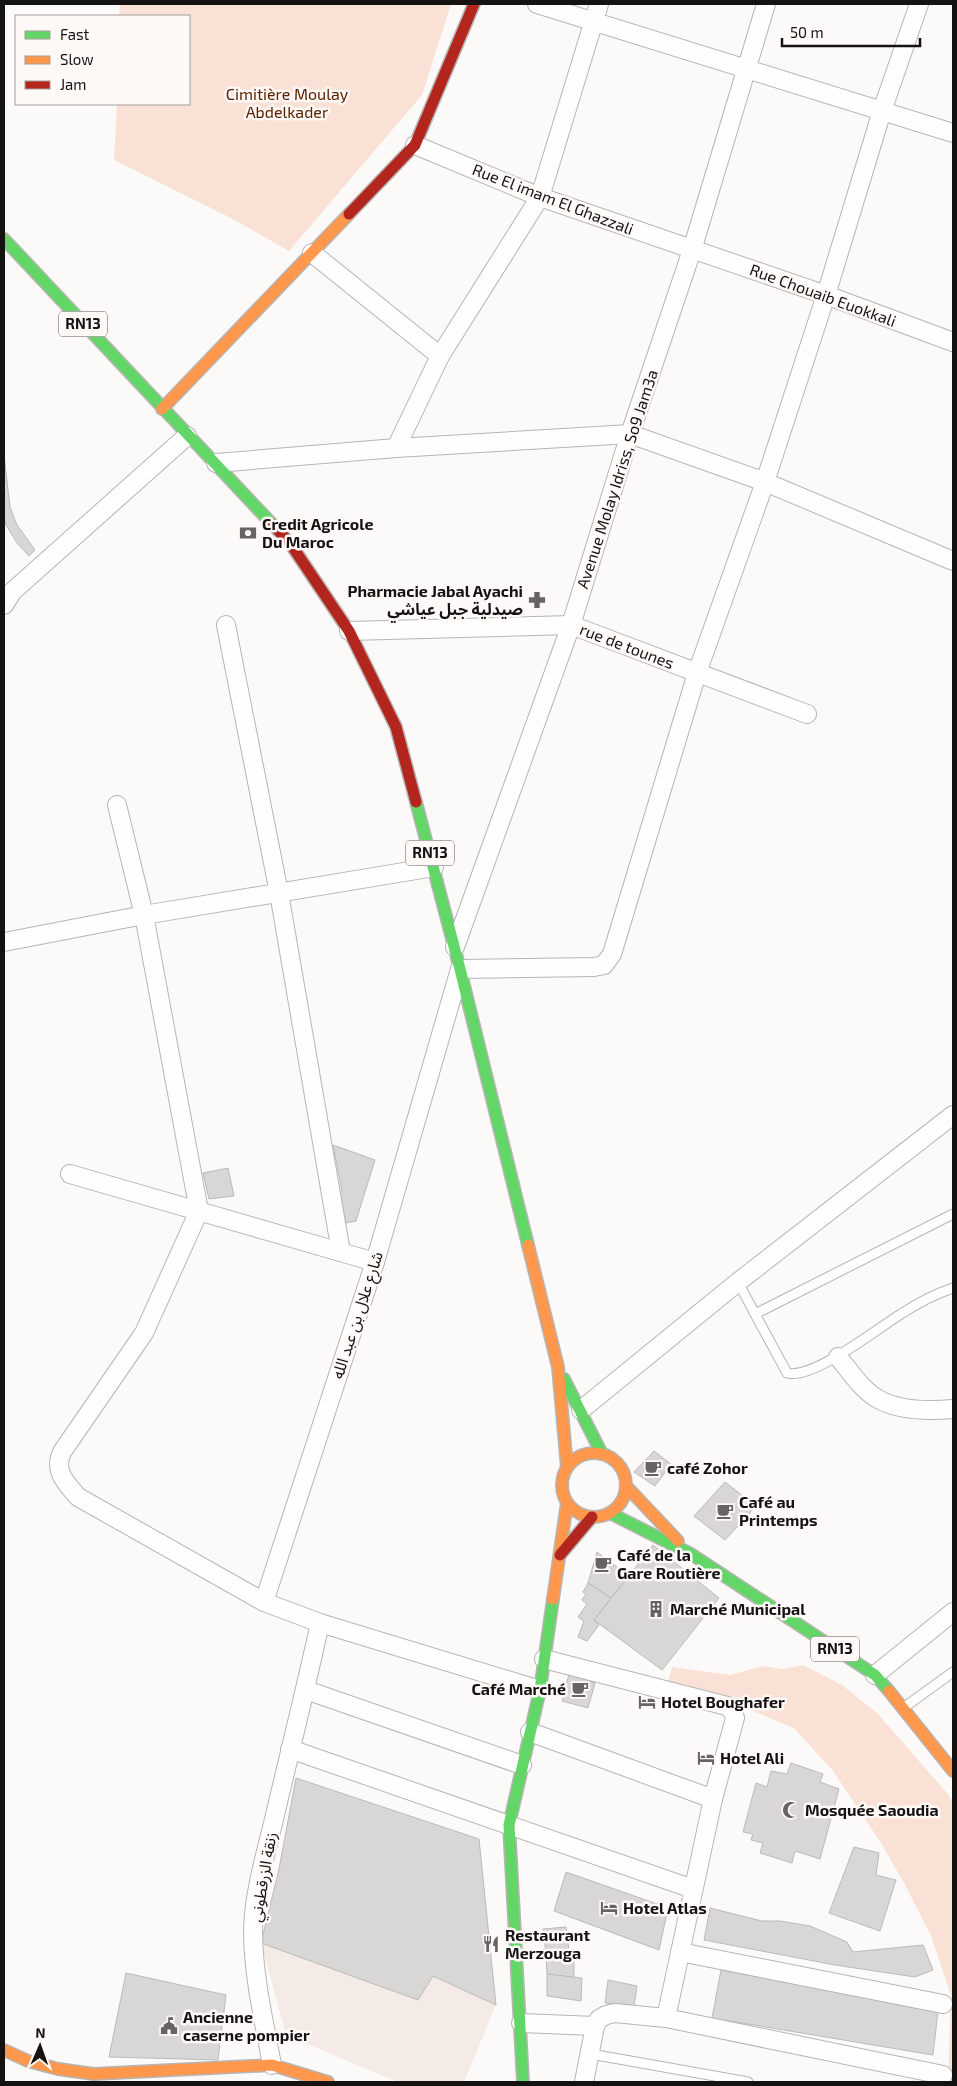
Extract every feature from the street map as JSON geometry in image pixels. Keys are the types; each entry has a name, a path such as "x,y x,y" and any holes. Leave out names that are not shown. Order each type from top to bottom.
{"main road":[{"path":"162,409 414,145 474,4"},
{"name":"RN13","path":"4,239 187,436 216,463 290,543 349,631 396,727 434,867 558,1367 567,1467 562,1485 568,1503"},
{"name":"RN13","path":"558,1367 602,1454 612,1458 620,1466 625,1475 626,1486 691,1554"},
{"path":"567,1467 583,1455 592,1453 602,1454"},
{"path":"523,2082 509,1825 540,1690 568,1503 582,1514 592,1517 610,1513 624,1497 626,1486"},
{"name":"RN13","path":"610,1513 691,1554 875,1675 904,1708 953,1772"},
{"path":"560,1555 592,1517"},
{"path":"4,2050 28,2061 58,2069 94,2074 272,2065 328,2082"},
{"path":"272,2065 291,2082"}],"street":[{"path":"538,4 953,133"},
{"path":"396,448 440,356 540,197 599,4"},
{"name":"Avenue Molay Idriss, So9 Jam3a","path":"454,950 571,624 630,434 692,250 766,4"},
{"path":"460,970 594,967 604,965 612,954 697,673 765,482 826,295 882,111 920,4"},
{"name":"Rue El imam El Ghazzali","path":"414,145 540,197 692,250"},
{"name":"Rue Chouaib Euokkali","path":"692,250 826,295 953,341"},
{"path":"312,253 440,356"},
{"path":"216,463 396,448 630,434 765,482 952,559"},
{"path":"4,605 13,591 187,436"},
{"name":"rue de tounes","path":"349,631 571,624 807,714"},
{"path":"226,625 279,893 341,1252"},
{"path":"117,805 144,915 199,1211 144,1334 62,1452 58,1460 58,1469 62,1478 78,1497 264,1602 320,1623 540,1690"},
{"path":"4,942 144,915 434,867"},
{"name":"شارع علال بن عبد الله","path":"264,1602 375,1262 460,970"},
{"path":"581,1410 738,1282 953,1114"},
{"path":"70,1174 375,1262"},
{"path":"838,1357 863,1386 877,1398 897,1407 953,1409"},
{"path":"875,1675 953,1612"},
{"name":"زنقة الزرقطوني","path":"272,2065 258,1999 253,1932 260,1876 306,1690 320,1623"},
{"path":"544,1659 727,1706 733,1712 735,1718 712,1799 666,2018"},
{"path":"306,1690 522,1765"},
{"path":"530,1732 712,1799"},
{"path":"290,1749 693,1889"},
{"path":"680,1952 943,2004"},
{"path":"584,2082 599,2019 606,2015 630,2014 666,2018 943,2074"},
{"path":"521,2023 596,2026"}],"lane":[{"path":"755,1314 953,1214"},
{"path":"738,1282 787,1373 800,1374 838,1357 900,1314 919,1303 953,1288"},
{"path":"904,1708 953,1672"},
{"path":"591,2054 748,2082"}],"shaded area":[{"path":"261,1943 417,2000 433,1976 496,2005 464,2082 397,2082 286,2035"}],"green space":[{"name":"Cimitière Moulay Abdelkader","path":"120,4 451,4 422,95 289,251 233,219 114,160 117,105 190,105 190,15 119,15"},
{"path":"803,1665 842,1685 878,1714 953,1802 953,2082 948,2082 951,1995 931,1936 881,1843 833,1771 795,1729 717,1695 668,1683 672,1667 730,1675 762,1666 783,1669"}],"building":[{"path":"4,455 10,507 17,525 35,550 29,556 17,543 6,525 4,517"},
{"path":"333,1145 375,1160 356,1221 346,1223 339,1193 342,1191"},
{"path":"228,1168 234,1196 209,1199 203,1173"},
{"name":"café Zohor","path":"654,1451 671,1464 655,1486 634,1472"},
{"name":"Café au Printemps","path":"725,1482 756,1506 725,1540 694,1516"},
{"name":"Marché Municipal","path":"653,1545 719,1598 662,1670 594,1620"},
{"name":"Café de la Gare Routière","path":"597,1552 629,1576 611,1598 588,1583"},
{"path":"588,1583 611,1598 594,1620 599,1625 587,1641 578,1637 584,1621 578,1617 587,1604 582,1600 586,1594 583,1592"},
{"name":"Café Marché","path":"569,1674 595,1683 588,1708 562,1701"},
{"name":"Mosquée Saoudia","path":"791,1763 823,1774 820,1782 839,1789 820,1859 795,1851 792,1863 760,1853 763,1843 751,1840 753,1834 743,1832 756,1783 767,1787 771,1771 787,1774"},
{"path":"296,1778 479,1839 496,2005 433,1976 418,2000 261,1943 279,1869"},
{"path":"854,1847 879,1853 876,1875 896,1880 880,1931 829,1913"},
{"name":"Hotel Atlas","path":"566,1872 660,1905 667,1913 659,1950 554,1911"},
{"path":"710,1908 762,1921 780,1921 810,1926 847,1942 853,1952 923,1945 933,1970 915,1977 835,1965 704,1940"},
{"path":"566,1927 569,1950 546,1953 543,1929"},
{"path":"574,1949 574,1978 547,1974 546,1953"},
{"path":"721,1970 938,2011 933,2055 712,2018"},
{"name":"Ancienne caserne pompier","path":"126,1973 226,1995 218,2060 109,2057"},
{"path":"547,1974 582,1978 581,2001 547,1996"},
{"path":"608,1980 637,1986 634,2006 605,2003"}],"traffic: fast":[{"path":"4,239 272,524"},
{"path":"416,802 460,969 528,1245"},
{"path":"564,1379 602,1454"},
{"path":"610,1513 691,1554 875,1675 889,1691"},
{"path":"523,2082 509,1825 540,1690 553,1599"}],"traffic: slow":[{"path":"162,409 349,214"},
{"path":"528,1245 558,1367 567,1467"},
{"path":"594,1453 606,1456 617,1462 623,1473 626,1485 623,1497 617,1508 606,1514 594,1517 582,1514 571,1508 565,1497 562,1485 565,1473 571,1462 582,1456 594,1453"},
{"path":"626,1486 678,1541"},
{"path":"553,1599 567,1503"},
{"path":"889,1691 953,1771"},
{"path":"4,2050 28,2061 58,2069 94,2074 272,2065 328,2082"}],"traffic: jam":[{"path":"349,214 415,145 474,4"},
{"path":"272,524 290,543 349,631 396,727 416,802"},
{"path":"560,1555 592,1517"}],"place":[{"name":"Credit Agricole Du Maroc","path":"248,533"},
{"name":"Pharmacie Jabal Ayachi صيدلية جبل عياشي","path":"537,600"},
{"name":"café Zohor","path":"653,1468"},
{"name":"Café au Printemps","path":"725,1511"},
{"name":"Café de la Gare Routière","path":"603,1564"},
{"name":"Marché Municipal","path":"656,1609"},
{"name":"Café Marché","path":"580,1689"},
{"name":"Hotel Boughafer","path":"647,1702"},
{"name":"Hotel Ali","path":"706,1758"},
{"name":"Mosquée Saoudia","path":"791,1810"},
{"name":"Hotel Atlas","path":"609,1908"},
{"name":"Restaurant Merzouga","path":"491,1944"},
{"name":"Ancienne caserne pompier","path":"169,2026"}]}
